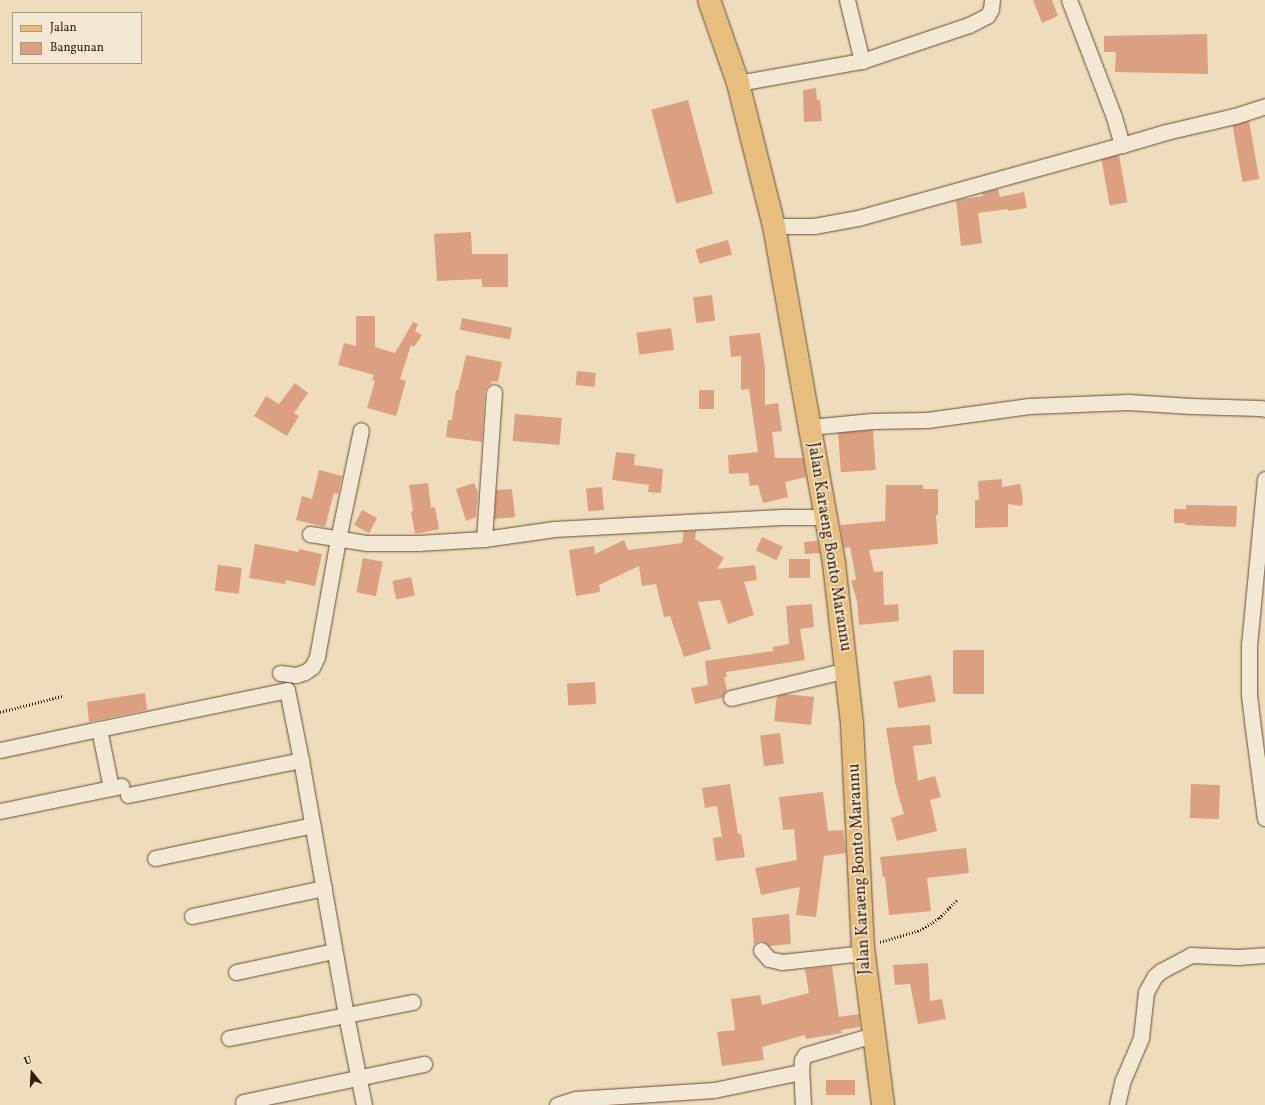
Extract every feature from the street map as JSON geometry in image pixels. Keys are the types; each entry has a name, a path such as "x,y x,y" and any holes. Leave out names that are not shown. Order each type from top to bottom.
{"main road":[{"name":"Jalan Karaeng Bonto Marannu","path":"709,0 738,84 774,226 838,590 852,724 863,950 883,1105"}],"street":[{"path":"847,0 862,60"},
{"path":"738,84 862,60 978,22 987,16 991,9 992,0"},
{"path":"1069,0 1114,117 1122,145"},
{"path":"774,226 814,226 858,218 1265,106"},
{"path":"484,539 494,392"},
{"path":"810,427 872,421 927,420 1029,406 1128,402 1265,409"},
{"path":"280,673 296,675 305,672 312,667 318,658 338,539 361,430"},
{"path":"1265,479 1257,550 1249,651 1252,721 1265,818"},
{"path":"310,534 376,544 418,544 484,539 554,529 786,517 825,517"},
{"path":"731,698 847,670"},
{"path":"0,750 287,690 313,825 334,952 364,1105"},
{"path":"99,729 111,788"},
{"path":"0,811 111,788 300,755"},
{"path":"128,795 300,755"},
{"path":"156,858 313,825"},
{"path":"192,916 324,888"},
{"path":"761,950 769,959 782,962 863,950"},
{"path":"236,972 334,952"},
{"path":"1117,1105 1123,1080 1141,1038 1146,992 1155,976 1161,970 1191,955 1238,957 1265,956"},
{"path":"229,1038 412,1002"},
{"path":"803,1105 801,1072 802,1060 805,1055 873,1035"},
{"path":"243,1102 424,1064"},
{"path":"557,1105 575,1099 714,1090 801,1072"}],"path":[{"path":"0,712 62,696"},
{"path":"863,950 920,930 939,918 957,900"}],"building":[{"path":"1033,0 1052,0 1058,16 1042,23"},
{"path":"1207,34 1208,74 1115,72 1116,52 1104,52 1104,36"},
{"path":"816,88 817,100 820,100 822,121 804,122 803,90"},
{"path":"688,100 713,194 676,204 651,110"},
{"path":"1249,121 1259,179 1243,182 1232,124"},
{"path":"1119,155 1127,202 1110,205 1101,158"},
{"path":"998,189 1000,197 1024,192 1027,208 978,213 982,243 961,246 956,200 983,196 982,193"},
{"path":"471,232 472,254 508,254 508,287 482,287 482,279 437,281 434,234"},
{"path":"728,240 732,254 699,264 695,249"},
{"path":"712,295 715,321 696,323 693,297"},
{"path":"356,316 375,316 375,347 395,353 413,322 418,324 415,331 422,335 414,347 411,345 400,379 406,381 396,416 367,408 375,381 372,380 374,375 338,365 344,343 356,346"},
{"path":"462,318 512,328 510,340 460,330"},
{"path":"671,328 674,350 639,355 636,333"},
{"path":"760,333 765,368 765,405 778,403 782,431 772,432 775,458 803,458 806,477 785,482 788,497 763,503 758,485 750,486 748,473 729,474 728,455 758,452 749,389 741,390 741,356 731,357 729,336"},
{"path":"466,355 502,362 498,382 493,381 485,391 482,442 446,437 448,420 452,420 456,390 458,390"},
{"path":"577,371 596,373 594,387 576,385"},
{"path":"295,383 308,393 294,413 299,416 287,436 254,416 266,396 279,404"},
{"path":"699,390 714,390 714,409 699,409"},
{"path":"515,414 562,418 559,445 513,441"},
{"path":"873,430 876,470 841,472 838,432"},
{"path":"616,452 635,454 634,465 663,469 661,493 648,492 649,485 612,480"},
{"path":"319,470 342,476 338,494 334,493 325,527 296,520 302,496 312,499"},
{"path":"1002,479 1002,487 1020,484 1023,498 1022,506 1008,504 1008,527 975,528 975,500 979,500 978,481"},
{"path":"428,483 431,508 435,507 439,529 415,534 411,512 413,511 409,485"},
{"path":"474,483 478,492 476,517 466,521 456,489"},
{"path":"886,485 923,485 923,489 938,489 938,515 936,515 938,544 869,550 874,572 883,571 884,605 898,604 899,621 859,625 857,601 851,581 856,579 850,547 844,548 840,525 885,521"},
{"path":"602,487 604,510 588,511 586,488"},
{"path":"512,489 515,517 494,519 496,490"},
{"path":"1186,505 1237,506 1236,527 1185,525 1185,523 1174,523 1174,509 1186,509"},
{"path":"362,510 377,518 369,533 354,525"},
{"path":"684,531 696,531 695,539 724,558 717,569 755,565 757,580 744,582 754,615 728,624 720,600 698,602 711,649 684,657 670,616 664,617 656,584 642,586 639,566 599,585 600,592 576,596 569,550 594,546 595,554 624,540 628,550 682,543"},
{"path":"762,537 783,547 777,560 756,551"},
{"path":"817,541 820,553 805,554 804,542"},
{"path":"255,544 299,552 299,549 322,554 315,586 286,580 285,584 249,578"},
{"path":"363,558 383,562 376,596 356,592"},
{"path":"789,559 810,559 810,578 789,578"},
{"path":"218,565 242,568 239,594 215,591"},
{"path":"411,577 415,596 396,600 392,581"},
{"path":"812,604 814,627 800,629 805,660 726,672 727,677 724,677 727,690 722,698 695,704 691,688 708,685 705,661 773,651 773,647 789,644 786,606"},
{"path":"953,650 984,650 984,694 953,694"},
{"path":"931,675 936,702 898,708 894,682"},
{"path":"595,682 596,704 568,705 567,683"},
{"path":"145,693 147,710 89,722 87,702"},
{"path":"786,694 814,697 811,725 774,721 777,696"},
{"path":"930,725 932,744 913,746 918,781 935,776 941,797 930,800 937,831 897,841 891,818 904,814 895,783 886,728"},
{"path":"780,733 784,764 764,766 760,735"},
{"path":"730,784 738,834 741,834 745,857 716,861 713,838 722,837 717,806 705,808 702,788"},
{"path":"1191,784 1220,785 1219,819 1190,818"},
{"path":"823,792 828,831 843,830 846,853 824,856 816,917 796,915 800,887 761,895 755,868 797,860 794,829 783,830 779,797"},
{"path":"966,848 969,873 927,878 931,911 889,915 885,877 883,877 880,857"},
{"path":"789,914 791,944 769,946 760,941 754,944 752,918"},
{"path":"928,963 930,1001 942,999 946,1019 918,1024 910,984 895,985 893,965"},
{"path":"832,966 839,1017 859,1014 860,1027 841,1030 842,1033 806,1039 805,1035 762,1047 764,1060 722,1066 717,1032 735,1030 731,999 760,995 762,1005 809,993 805,969"},
{"path":"826,1080 855,1080 855,1095 826,1095"}]}
